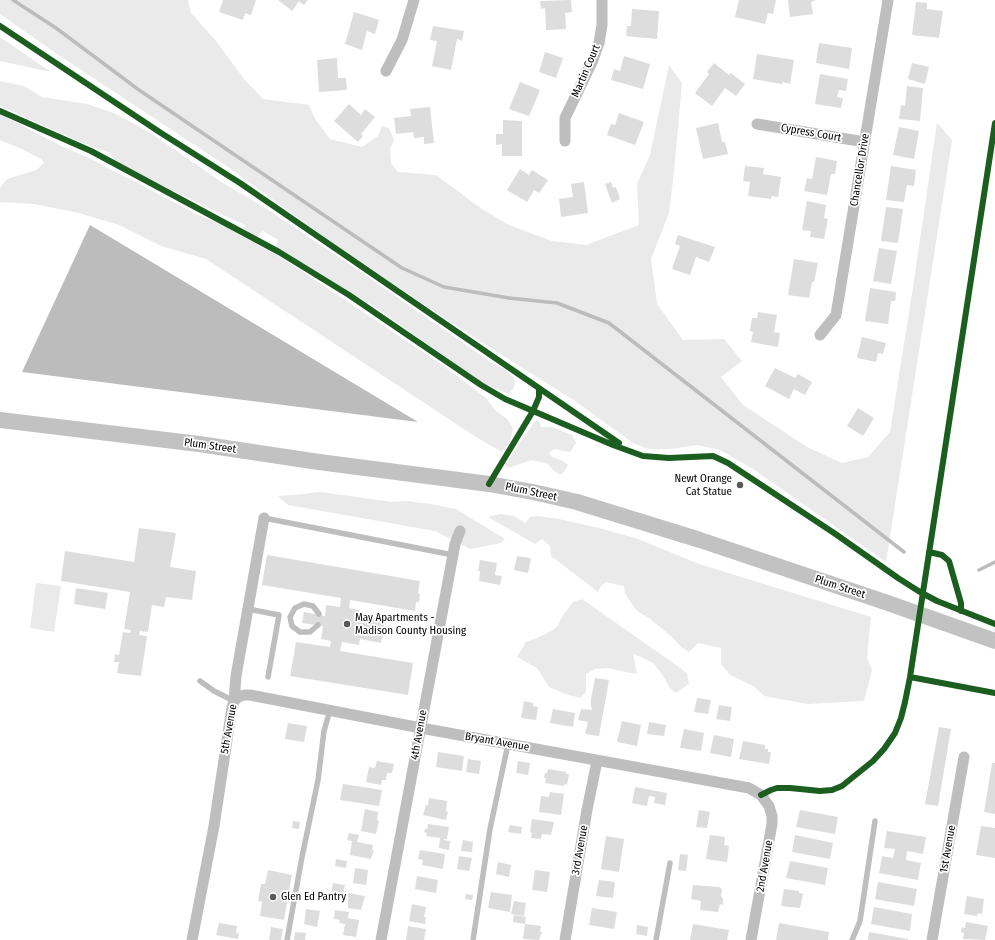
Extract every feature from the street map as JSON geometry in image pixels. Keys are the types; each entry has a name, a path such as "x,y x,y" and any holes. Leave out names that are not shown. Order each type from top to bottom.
{"main road":[{"name":"Plum Street","path":"0,420 199,444 319,462 489,484 533,492 577,502 692,538 885,602 995,641"}],"street":[{"path":"386,71 402,40 414,0"},
{"name":"Martin Court","path":"565,141 565,118 593,60 599,43 602,26 602,0"},
{"name":"Chancellor Drive","path":"820,335 836,315 888,0"},
{"name":"Cypress Court","path":"757,124 865,142"},
{"name":"5th Avenue","path":"192,940 214,826 234,701 236,676 264,518"},
{"name":"4th Avenue","path":"380,940 453,555 460,531"},
{"name":"Bryant Avenue","path":"234,701 238,697 250,695 597,761 749,788 761,795"},
{"name":"1st Avenue","path":"932,940 964,757"},
{"name":"3rd Avenue","path":"564,940 597,761"},
{"name":"2nd Avenue","path":"751,940 772,824 772,816 769,806 761,795"}],"lane":[{"path":"264,518 453,555"},
{"path":"318,625 310,632 300,632 292,626 290,617 294,608 304,604 313,606 319,614"},
{"path":"248,609 290,617"},
{"path":"268,677 279,615"},
{"path":"200,680 214,691 234,701"},
{"path":"287,940 318,780 324,731 330,710"},
{"path":"473,940 490,829 508,744"},
{"path":"852,940 860,921 875,821"},
{"path":"656,940 670,863"}],"shaded area":[{"path":"0,0 188,0 191,13 216,41 244,79 263,99 309,105 315,119 330,139 362,147 378,136 382,126 389,128 394,140 390,149 391,163 398,172 436,175 482,209 509,225 552,241 586,245 639,225 637,184 650,155 669,65 682,83 669,213 651,259 657,304 683,340 724,339 742,361 721,377 743,405 807,447 842,463 868,457 890,432 937,123 952,140 886,562 753,469 720,450 697,445 671,449 648,449 633,443 575,401 475,338 352,257 228,167 57,54 0,14"},
{"path":"0,37 51,72 0,61"},
{"path":"0,81 24,86 42,97 87,104 114,113 149,132 220,181 270,211 358,270 492,363 505,369 514,378 515,386 509,394 485,384 378,309 292,257 275,250 278,240 263,231 257,237 244,229 245,225 114,161 110,153 80,142 0,106"},
{"path":"0,114 61,146 89,158 196,214 225,226 282,258 444,366 486,398 495,410 507,419 513,428 510,442 502,452 476,437 206,259 161,246 119,225 79,213 34,204 0,202 0,188 7,179 36,170 44,163 41,159 22,149 0,140"},
{"path":"90,225 125,246 418,422 22,372"},
{"path":"535,421 539,421 541,427 552,427 572,435 576,443 570,452 554,449 549,453 552,457 563,461 568,465 564,472 560,475 548,464 532,460 508,468 505,465"},
{"path":"320,492 393,502 406,501 431,504 456,509 505,539 501,543 470,549 435,531 288,505 278,496"},
{"path":"500,514 514,516 525,523 530,517 537,516 559,519 599,528 638,539 699,564 871,617 867,658 872,670 864,701 808,704 764,696 755,687 730,675 721,664 721,648 698,643 689,652 681,647 673,638 649,618 637,611 625,594 624,586 606,582 601,586 598,592 551,556 550,546 542,539 535,544 488,517"},
{"path":"36,583 61,586 54,632 30,628"},
{"path":"582,599 683,670 687,674 689,684 676,693 670,688 662,674 653,663 633,654 637,674 609,668 595,669 586,674 586,692 580,698 549,687 537,668 517,657 526,642 542,636 557,627 563,615 573,602"}],"building":[{"path":"223,0 256,0 251,15 245,13 243,20 219,12"},
{"path":"278,0 308,0 304,5 299,1 292,11"},
{"path":"571,0 572,12 565,13 566,29 546,30 545,8 541,9 540,1"},
{"path":"739,0 776,0 773,14 768,13 765,24 735,17"},
{"path":"788,0 816,0 811,2 813,14 790,17"},
{"path":"916,2 927,3 927,9 943,11 939,38 912,35"},
{"path":"632,9 659,11 657,39 626,36 627,26 631,26"},
{"path":"354,12 379,20 375,34 367,31 362,50 345,44"},
{"path":"433,26 464,31 462,41 457,39 451,70 432,66 437,41 430,40"},
{"path":"819,43 852,48 849,69 816,63"},
{"path":"545,52 563,58 556,78 539,72"},
{"path":"757,54 794,60 790,84 753,79"},
{"path":"624,56 650,64 643,89 611,80 614,69 620,71"},
{"path":"337,58 338,78 346,78 347,90 319,92 317,60"},
{"path":"714,63 729,75 731,73 745,84 736,96 725,88 712,106 695,93 709,74 707,72"},
{"path":"912,63 929,67 925,84 908,79"},
{"path":"820,74 848,79 846,91 839,90 837,97 843,98 841,108 815,104"},
{"path":"520,82 540,90 529,116 509,109"},
{"path":"907,86 923,88 920,121 899,119 901,105 905,106"},
{"path":"349,104 361,115 365,109 375,117 361,134 363,136 358,142 334,121"},
{"path":"430,107 434,143 424,144 424,137 414,138 413,132 396,134 394,118 411,116 410,109"},
{"path":"619,113 644,122 635,145 607,135 611,124 615,125"},
{"path":"503,120 522,121 522,156 502,156 502,144 496,145 496,134 503,134"},
{"path":"718,123 722,142 725,142 728,154 703,159 696,128"},
{"path":"899,127 919,131 914,159 893,155"},
{"path":"816,157 837,161 835,174 831,174 827,195 804,191 807,178 812,179"},
{"path":"745,166 764,168 763,174 781,177 778,197 772,196 771,199 748,196 750,182 743,181"},
{"path":"891,166 916,170 914,186 907,185 904,202 886,200"},
{"path":"520,169 529,175 532,170 548,180 539,193 534,190 527,202 507,190"},
{"path":"584,182 588,213 561,217 559,199 573,197 571,184"},
{"path":"611,182 613,188 616,187 620,199 612,203 605,184"},
{"path":"807,201 826,205 824,218 828,219 824,239 810,237 811,231 802,230"},
{"path":"886,207 903,209 898,243 881,241"},
{"path":"678,235 715,247 709,262 696,257 690,275 672,269 680,246 675,244"},
{"path":"879,248 897,251 891,284 873,281"},
{"path":"794,259 818,263 809,298 788,295"},
{"path":"870,288 896,292 895,301 891,301 888,324 865,321"},
{"path":"758,312 777,315 774,332 780,333 778,347 751,342 753,332 750,331 752,318 757,318"},
{"path":"862,337 886,343 883,354 878,353 876,362 857,358"},
{"path":"775,368 795,378 798,374 812,382 805,395 794,389 789,399 765,386"},
{"path":"858,408 874,418 863,436 847,426"},
{"path":"139,528 176,533 170,567 196,571 192,600 166,597 164,607 152,605 148,632 140,631 139,635 147,636 141,676 117,673 119,662 114,662 115,654 119,655 123,632 130,633 131,630 124,629 130,592 61,581 65,551 134,562"},
{"name":"May Apartments - Madison County Housing","path":"267,555 420,581 418,593 420,594 419,602 416,602 415,611 350,600 349,608 359,610 358,617 385,621 381,643 360,639 359,645 342,642 340,651 413,663 408,695 290,676 296,642 330,647 331,641 321,639 323,626 302,623 304,612 325,616 326,605 340,607 341,598 262,585"},
{"path":"517,556 531,558 528,573 514,570"},
{"path":"480,560 497,563 495,575 502,576 500,585 479,581 480,571 478,571"},
{"path":"76,588 108,593 105,609 74,604"},
{"path":"595,678 609,680 599,736 585,734 588,722 578,720 581,709 592,710 591,699"},
{"path":"697,698 711,700 708,714 694,712"},
{"path":"524,701 533,703 533,706 538,707 536,720 521,718"},
{"path":"719,705 732,707 730,721 716,719"},
{"path":"553,709 575,713 573,727 550,723"},
{"path":"622,721 641,725 637,746 617,742"},
{"path":"649,722 666,725 664,736 647,734"},
{"path":"288,723 307,726 304,742 285,739"},
{"path":"939,727 951,729 938,806 925,804"},
{"path":"684,729 704,733 701,751 680,748"},
{"path":"714,735 734,739 731,757 710,753"},
{"path":"743,741 765,745 765,749 768,749 768,752 771,752 769,764 739,759"},
{"path":"438,752 464,756 462,771 436,767"},
{"path":"468,759 481,761 479,774 466,772"},
{"path":"377,761 394,764 392,773 387,773 386,780 382,780 381,785 366,782 369,767 375,768"},
{"path":"518,761 530,763 528,775 516,773"},
{"path":"992,763 995,763 995,814 984,812"},
{"path":"548,769 566,772 566,774 569,774 567,785 564,784 564,786 545,783 545,773 547,773"},
{"path":"343,784 382,790 379,806 340,800"},
{"path":"635,787 667,793 665,805 654,803 655,797 649,796 647,806 632,803"},
{"path":"550,792 564,794 561,815 539,812 541,796 549,797"},
{"path":"429,798 447,801 446,811 448,812 446,820 423,815 426,805 428,805"},
{"path":"365,809 378,812 377,820 379,821 376,834 361,831"},
{"path":"699,810 710,812 707,828 696,827"},
{"path":"800,810 838,817 835,834 796,827"},
{"path":"532,819 554,822 551,835 542,834 541,839 531,838 532,833 530,832"},
{"path":"293,821 300,822 299,829 292,828"},
{"path":"428,824 449,827 447,839 444,840 450,841 449,850 439,848 440,838 426,836 427,833 424,832 425,829 427,829"},
{"path":"510,825 522,827 521,834 508,832"},
{"path":"981,826 995,828 995,858 976,855"},
{"path":"887,831 926,837 923,854 907,851 906,860 921,863 918,880 879,873 882,856 893,858 895,849 884,848"},
{"path":"349,833 359,835 357,842 373,845 372,850 374,850 371,859 350,855 352,841 347,840"},
{"path":"710,835 725,837 724,845 729,846 727,862 706,859"},
{"path":"795,835 833,843 830,859 792,852"},
{"path":"606,836 624,839 619,872 601,869"},
{"path":"463,840 473,842 472,852 461,851"},
{"path":"420,850 445,854 443,869 422,865 423,860 418,859"},
{"path":"680,854 688,855 686,871 678,870"},
{"path":"459,856 472,858 469,871 457,869"},
{"path":"336,859 347,861 346,868 335,866"},
{"path":"790,861 828,868 825,885 786,878"},
{"path":"498,862 511,865 509,877 496,874"},
{"path":"355,868 368,870 366,885 353,883"},
{"name":"Glen Ed Pantry","path":"268,870 292,875 284,920 260,916 262,902 258,901 261,884 265,884"},
{"path":"535,870 550,872 547,892 532,890"},
{"path":"417,876 438,880 436,893 415,889"},
{"path":"599,880 615,882 613,898 596,896"},
{"path":"878,882 917,889 914,906 875,899"},
{"path":"333,883 345,885 343,895 331,893"},
{"path":"693,885 720,887 722,890 721,896 723,899 723,905 720,904 718,912 700,910 701,901 691,899"},
{"path":"784,889 799,891 799,893 803,894 800,908 781,906"},
{"path":"491,892 512,895 510,912 488,908"},
{"path":"348,893 365,896 361,910 348,908"},
{"path":"466,894 473,895 472,900 465,899"},
{"path":"967,896 984,899 982,914 978,913 977,916 964,914"},
{"path":"514,901 526,903 524,916 511,914"},
{"path":"412,904 426,907 424,917 426,917 425,924 409,921"},
{"path":"874,907 912,914 910,931 871,924"},
{"path":"592,908 617,912 614,929 589,925"},
{"path":"306,909 320,911 317,927 304,924"},
{"path":"335,910 349,912 348,918 359,920 356,937 343,935 345,924 339,923 340,920 334,919"},
{"path":"514,915 526,917 525,924 513,922"},
{"path":"966,922 988,926 985,940 963,939 964,933 961,932 962,927 965,928"},
{"path":"219,923 237,926 236,933 239,933 238,939 216,935"},
{"path":"779,923 829,932 828,940 776,940"},
{"path":"525,924 541,926 540,932 542,932 539,940 523,939"},
{"path":"693,924 729,930 727,940 690,940"},
{"path":"637,925 648,927 647,936 636,934"},
{"path":"408,926 426,929 424,940 406,940"},
{"path":"271,927 283,929 281,940 269,940"},
{"path":"295,932 306,933 305,940 294,940"},
{"path":"869,932 908,939 908,940 868,940"}],"waterway":[{"path":"13,0 56,28 139,90 402,268 444,287 509,298 557,303 609,323 904,552"},
{"path":"979,570 995,562"}],"cycle path":[{"path":"0,26 161,133 240,183 619,443"},
{"path":"0,111 91,151 279,252 349,295 481,385 505,399 613,445 643,456 669,458 713,456 728,463 920,592 937,601 995,624"},
{"path":"761,795 777,788 820,791 832,790 842,786 873,761 884,749 895,733 901,718 910,677 995,123"},
{"path":"489,484 533,411 539,397 539,389"},
{"path":"929,552 942,555 949,561 961,603 961,611"},
{"path":"910,677 995,693"}],"place":[{"name":"Newt Orange Cat Statue","path":"740,485"},
{"name":"May Apartments - Madison County Housing","path":"347,624"},
{"name":"Glen Ed Pantry","path":"273,897"}]}
